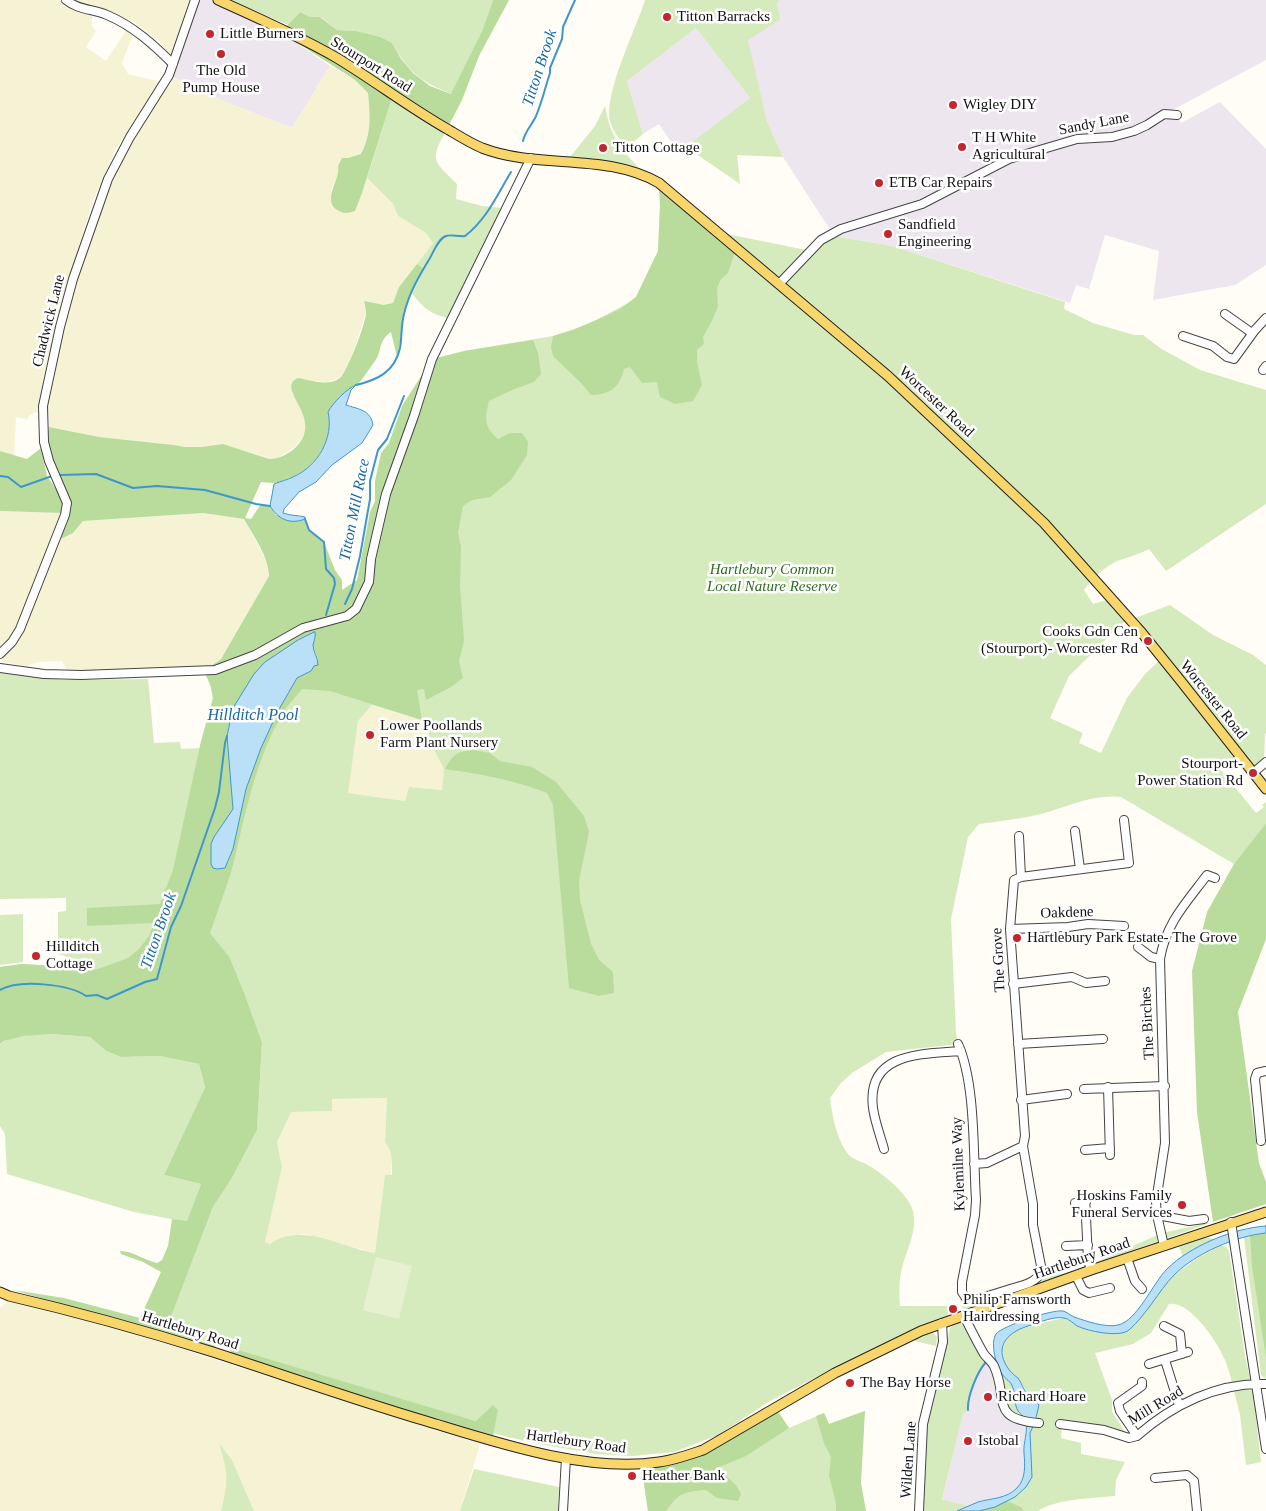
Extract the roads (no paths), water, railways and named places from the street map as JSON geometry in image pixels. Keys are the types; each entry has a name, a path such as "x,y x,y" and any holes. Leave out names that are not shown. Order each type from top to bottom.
{"main road":[{"name":"Stourport Road","path":"218,0 284,29 337,58 436,123 473,144 507,155"},
{"name":"Worcester Road","path":"507,155 627,169 659,183 888,376 1044,523 1142,634 1266,789"},
{"name":"Hartlebury Road","path":"1,1295 125,1326 213,1352 328,1391 494,1442 566,1458 642,1464 689,1455 720,1440 835,1373 921,1331 964,1316 1009,1294 1076,1276 1164,1246 1231,1226 1266,1212"}],"street":[{"path":"66,0 72,5 104,13 124,22 140,33 173,64"},
{"name":"Chadwick Lane","path":"0,654 12,642 20,629 65,516 67,503 49,461 44,442 44,406 60,326 73,279 108,179 130,136 169,75 195,0"},
{"name":"Sandy Lane","path":"779,284 822,240 841,229 922,204 1009,159 1077,139 1112,137 1134,131 1164,114 1177,115"},
{"path":"0,668 44,674 81,675 215,670 254,655 303,628 346,616 356,609 370,582 371,559 386,494 432,359 528,158"},
{"path":"1225,314 1252,333"},
{"path":"1183,336 1212,346 1227,357 1234,359 1252,333 1266,318"},
{"path":"1253,773 1266,762"},
{"path":"1019,836 1021,877 1129,863 1124,820"},
{"path":"1075,831 1080,869"},
{"name":"The Birches","path":"1164,1246 1157,1215 1156,1192 1164,1159 1165,1143 1165,1086 1160,959 1163,942 1169,926 1207,875 1215,878"},
{"name":"The Grove","path":"1009,1294 1032,1282 1040,1276 1042,1271 1033,1225 1033,1204 1023,1146 1025,1136 1010,928 1014,880 1021,877"},
{"name":"Oakdene","path":"1010,928 1068,927 1088,924 1124,926"},
{"path":"1138,947 1151,956 1160,959"},
{"path":"1013,984 1072,977 1086,983 1105,980"},
{"path":"1018,1044 1103,1039"},
{"name":"Kylemilne Way","path":"885,1144 873,1110 872,1098 873,1088 883,1070 899,1058 960,1048 970,1094 975,1215 962,1282 962,1292 966,1298 975,1300 1009,1294"},
{"path":"1261,1141 1255,1079 1258,1072 1266,1071"},
{"path":"1084,1089 1165,1086"},
{"path":"1085,1149 1110,1151 1108,1087"},
{"path":"1022,1100 1067,1094"},
{"path":"974,1164 987,1163 1023,1146"},
{"path":"1075,1203 1086,1199 1088,1260 1091,1270"},
{"path":"1157,1215 1189,1221 1204,1219"},
{"path":"1231,1226 1236,1246 1266,1449"},
{"path":"1066,1246 1088,1245"},
{"path":"1127,1258 1135,1281 1142,1289"},
{"path":"1076,1276 1083,1290 1089,1293 1110,1288"},
{"path":"964,1316 984,1353 994,1367 1003,1406 1014,1419 1039,1423"},
{"name":"Wilden Lane","path":"919,1511 923,1424 943,1342 942,1323"},
{"path":"1149,1364 1185,1353 1180,1334 1164,1326"},
{"path":"1165,1360 1178,1405"},
{"path":"1137,1436 1120,1411 1118,1404 1142,1386 1142,1382"},
{"name":"Mill Road","path":"1060,1424 1104,1430 1129,1438 1137,1436 1178,1405 1206,1394 1233,1387 1266,1384"},
{"path":"563,1511 566,1458"},
{"path":"1155,1478 1187,1474 1192,1477 1197,1511"}],"water":[{"path":"356,385 351,390 346,405 367,413 373,425 362,443 332,465 316,482 299,492 284,509 283,513 305,517 305,519 300,521 285,520 270,506 274,484 302,472 317,458 329,432 328,412 348,389"},
{"name":"Hillditch Pool","path":"315,632 313,648 318,665 297,678 278,711 261,748 246,789 233,849 225,868 213,868 211,864 211,844 233,809 227,736 233,708 254,674 265,662 298,640"},
{"path":"1266,1226 1266,1233 1242,1238 1217,1247 1183,1267 1168,1282 1129,1330 1111,1334 1096,1332 1077,1326 1068,1319 1055,1318 1013,1333 1004,1343 1002,1356 1026,1393 1039,1405 1030,1433 1032,1477 1026,1487 1015,1497 995,1507 979,1511 957,1511 978,1502 999,1498 1013,1492 1022,1480 1025,1467 1026,1423 1024,1417 1017,1409 1012,1386 1002,1374 996,1360 994,1338 996,1334 1017,1323 1057,1311 1064,1311 1074,1317 1096,1324 1118,1325 1132,1317 1167,1269 1188,1253 1227,1234"}],"waterway":[{"name":"Titton Brook","path":"523,141 538,111 550,68 562,39 563,27 575,0"},
{"name":"Titton Brook","path":"356,385 384,374 394,363 400,348 403,318 409,299 418,278 436,246 446,236 465,236 473,229 491,206 511,172"},
{"name":"Titton Mill Race","path":"345,604 352,589 360,556 370,499 370,481 378,450 387,439 404,396"},
{"path":"59,475 96,474 133,488 157,486 205,490 270,506"},
{"path":"0,476 8,477 21,487 52,476"},
{"name":"Titton Brook","path":"305,519 309,530 324,542 326,569 334,578 335,584 326,615"},
{"name":"Titton Brook","path":"0,990 19,985 44,984 68,988 86,996 97,995 107,999 145,982 157,979 171,927 181,906 215,808 227,736"},
{"path":"968,1410 973,1385 986,1362"}],"place":[{"name":"Titton Barracks","path":"667,17"},
{"name":"Little Burners","path":"210,34"},
{"name":"The Old Pump House","path":"221,54"},
{"name":"Wigley DIY","path":"953,105"},
{"name":"T H White Agricultural","path":"962,147"},
{"name":"Titton Cottage","path":"603,148"},
{"name":"ETB Car Repairs","path":"879,183"},
{"name":"Sandfield Engineering","path":"888,234"},
{"name":"Cooks Gdn Cen (Stourport)- Worcester Rd","path":"1148,641"},
{"name":"Lower Poollands Farm Plant Nursery","path":"370,735"},
{"name":"Stourport- Power Station Rd","path":"1253,773"},
{"name":"Hartlebury Park Estate- The Grove","path":"1017,938"},
{"name":"Hillditch Cottage","path":"36,956"},
{"name":"Hoskins Family Funeral Services","path":"1182,1205"},
{"name":"Philip Farnsworth Hairdressing","path":"953,1309"},
{"name":"The Bay Horse","path":"850,1383"},
{"name":"Richard Hoare","path":"988,1397"},
{"name":"Istobal","path":"968,1441"},
{"name":"Heather Bank","path":"632,1476"}],"park label":[{"name":"Hartlebury Common Local Nature Reserve","path":"772,578"}]}
